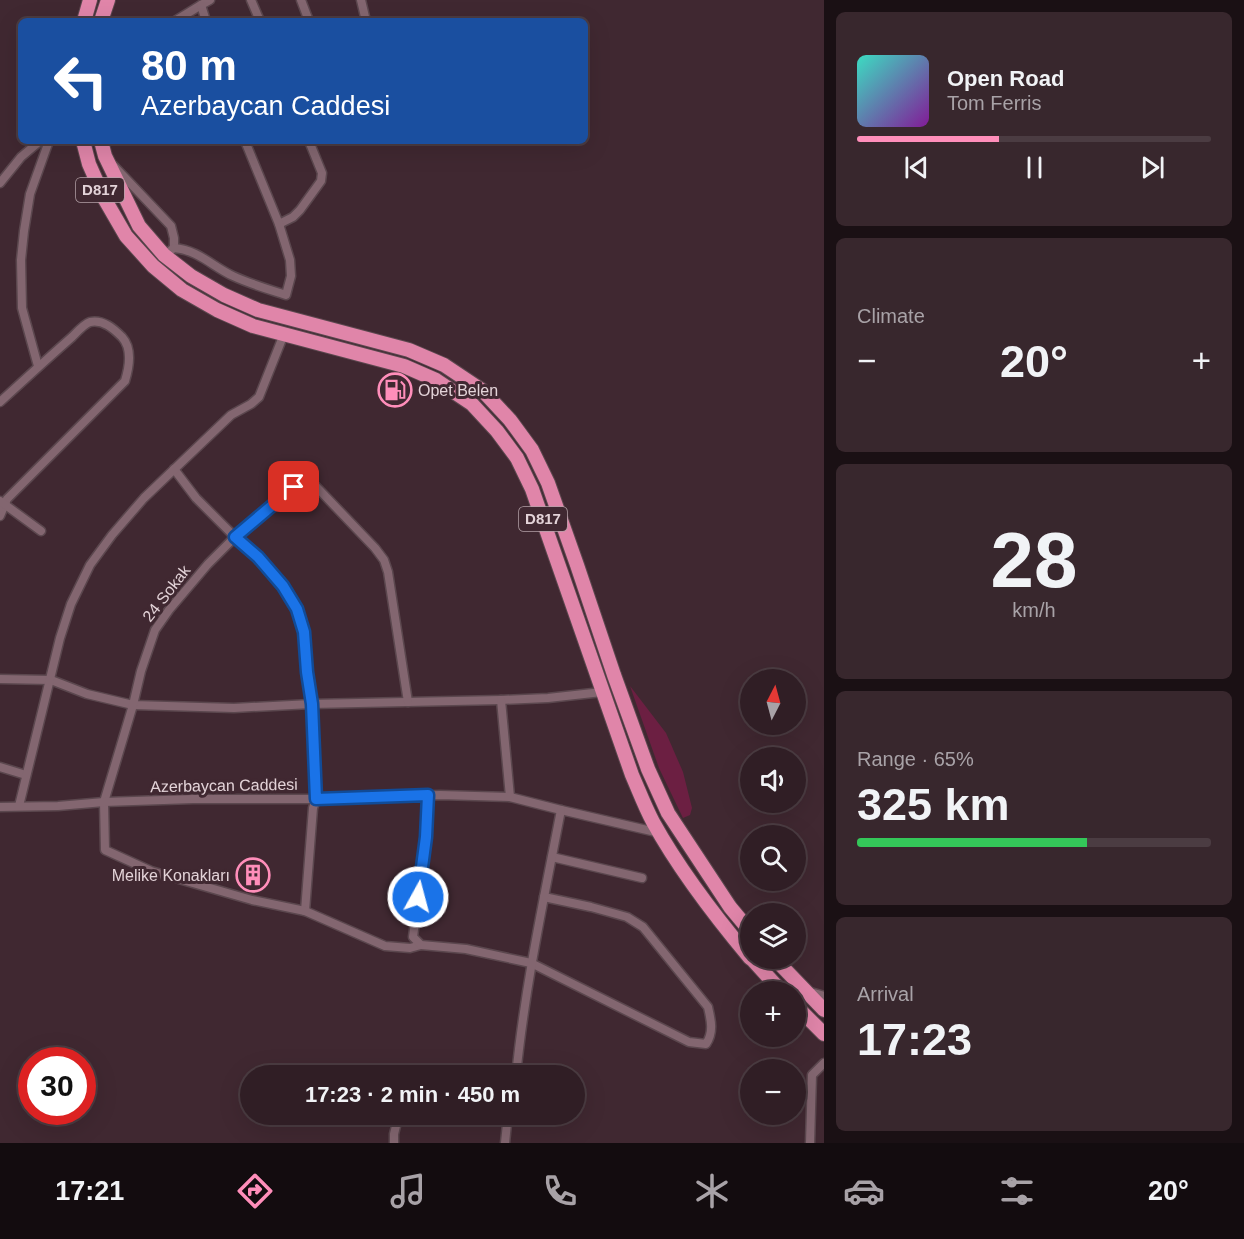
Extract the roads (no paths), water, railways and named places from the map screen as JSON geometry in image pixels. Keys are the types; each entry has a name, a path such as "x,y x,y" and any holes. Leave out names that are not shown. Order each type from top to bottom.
{"highway":[{"path":"85,18 90,0"},
{"path":"102,18 108,0"},
{"name":"D817","path":"84,144 89,164 104,198 126,236 153,266 182,290 217,310 253,326 404,366 436,380 472,404 497,431 517,458 532,489 632,775 653,821 717,918 740,946"},
{"name":"D817","path":"102,144 105,156 139,226 169,252 191,276 224,295 258,310 409,350 444,365 483,391 510,420 532,450 548,483 629,717 648,769 668,813 730,908 740,920"},
{"name":"D817","path":"760,969 772,981"},
{"path":"785,969 797,981"},
{"path":"806,990 824,1010"},
{"path":"806,1016 824,1034"}],"street":[{"path":"251,0 259,18"},
{"path":"301,0 308,18"},
{"path":"361,0 365,18"},
{"path":"180,18 206,2"},
{"path":"206,2 206,18"},
{"path":"0,183 21,157 36,144"},
{"path":"38,366 22,308 21,260 30,194 48,144"},
{"path":"169,252 192,251 234,276 286,295 291,276 290,260 279,224 246,144"},
{"path":"279,224 300,210 321,181 322,173 310,144"},
{"path":"105,156 171,226 174,238 169,252 153,266"},
{"path":"0,402 89,322 100,322 114,328 125,341 129,353 129,368 125,381 2,503 0,516"},
{"path":"19,806 65,621 78,588 90,566 112,535 144,498 231,415 259,397 284,334"},
{"path":"174,469 196,498 258,557 283,586 297,609 304,632 312,704 316,799 313,808 305,911 385,946 410,948 421,945 466,949 531,963 689,1042 706,1044 710,1037 711,1023 708,1007 643,927 627,917 544,897"},
{"name":"24 Sokak","path":"305,911 252,900 151,871 105,850 104,802 155,630 208,564 235,537 306,476 384,560 388,572 408,702"},
{"path":"2,503 41,531"},
{"path":"0,679 51,680 87,694 133,705 234,708 548,698 603,692"},
{"path":"501,700 510,797"},
{"path":"0,767 26,775"},
{"path":"421,945 413,937 426,837 428,795"},
{"name":"Azerbaycan Caddesi","path":"0,807 193,799 316,799 428,795 510,797 660,833"},
{"path":"517,1065 531,963 561,810"},
{"path":"552,856 642,878"},
{"path":"806,990 824,996"},
{"path":"810,1143 812,1075 824,1062"},
{"path":"394,1143 396,1125"},
{"path":"505,1143 507,1125"}],"place":[{"name":"Opet Belen","path":"395,390"},
{"name":"Melike Konakları","path":"253,875"}]}
